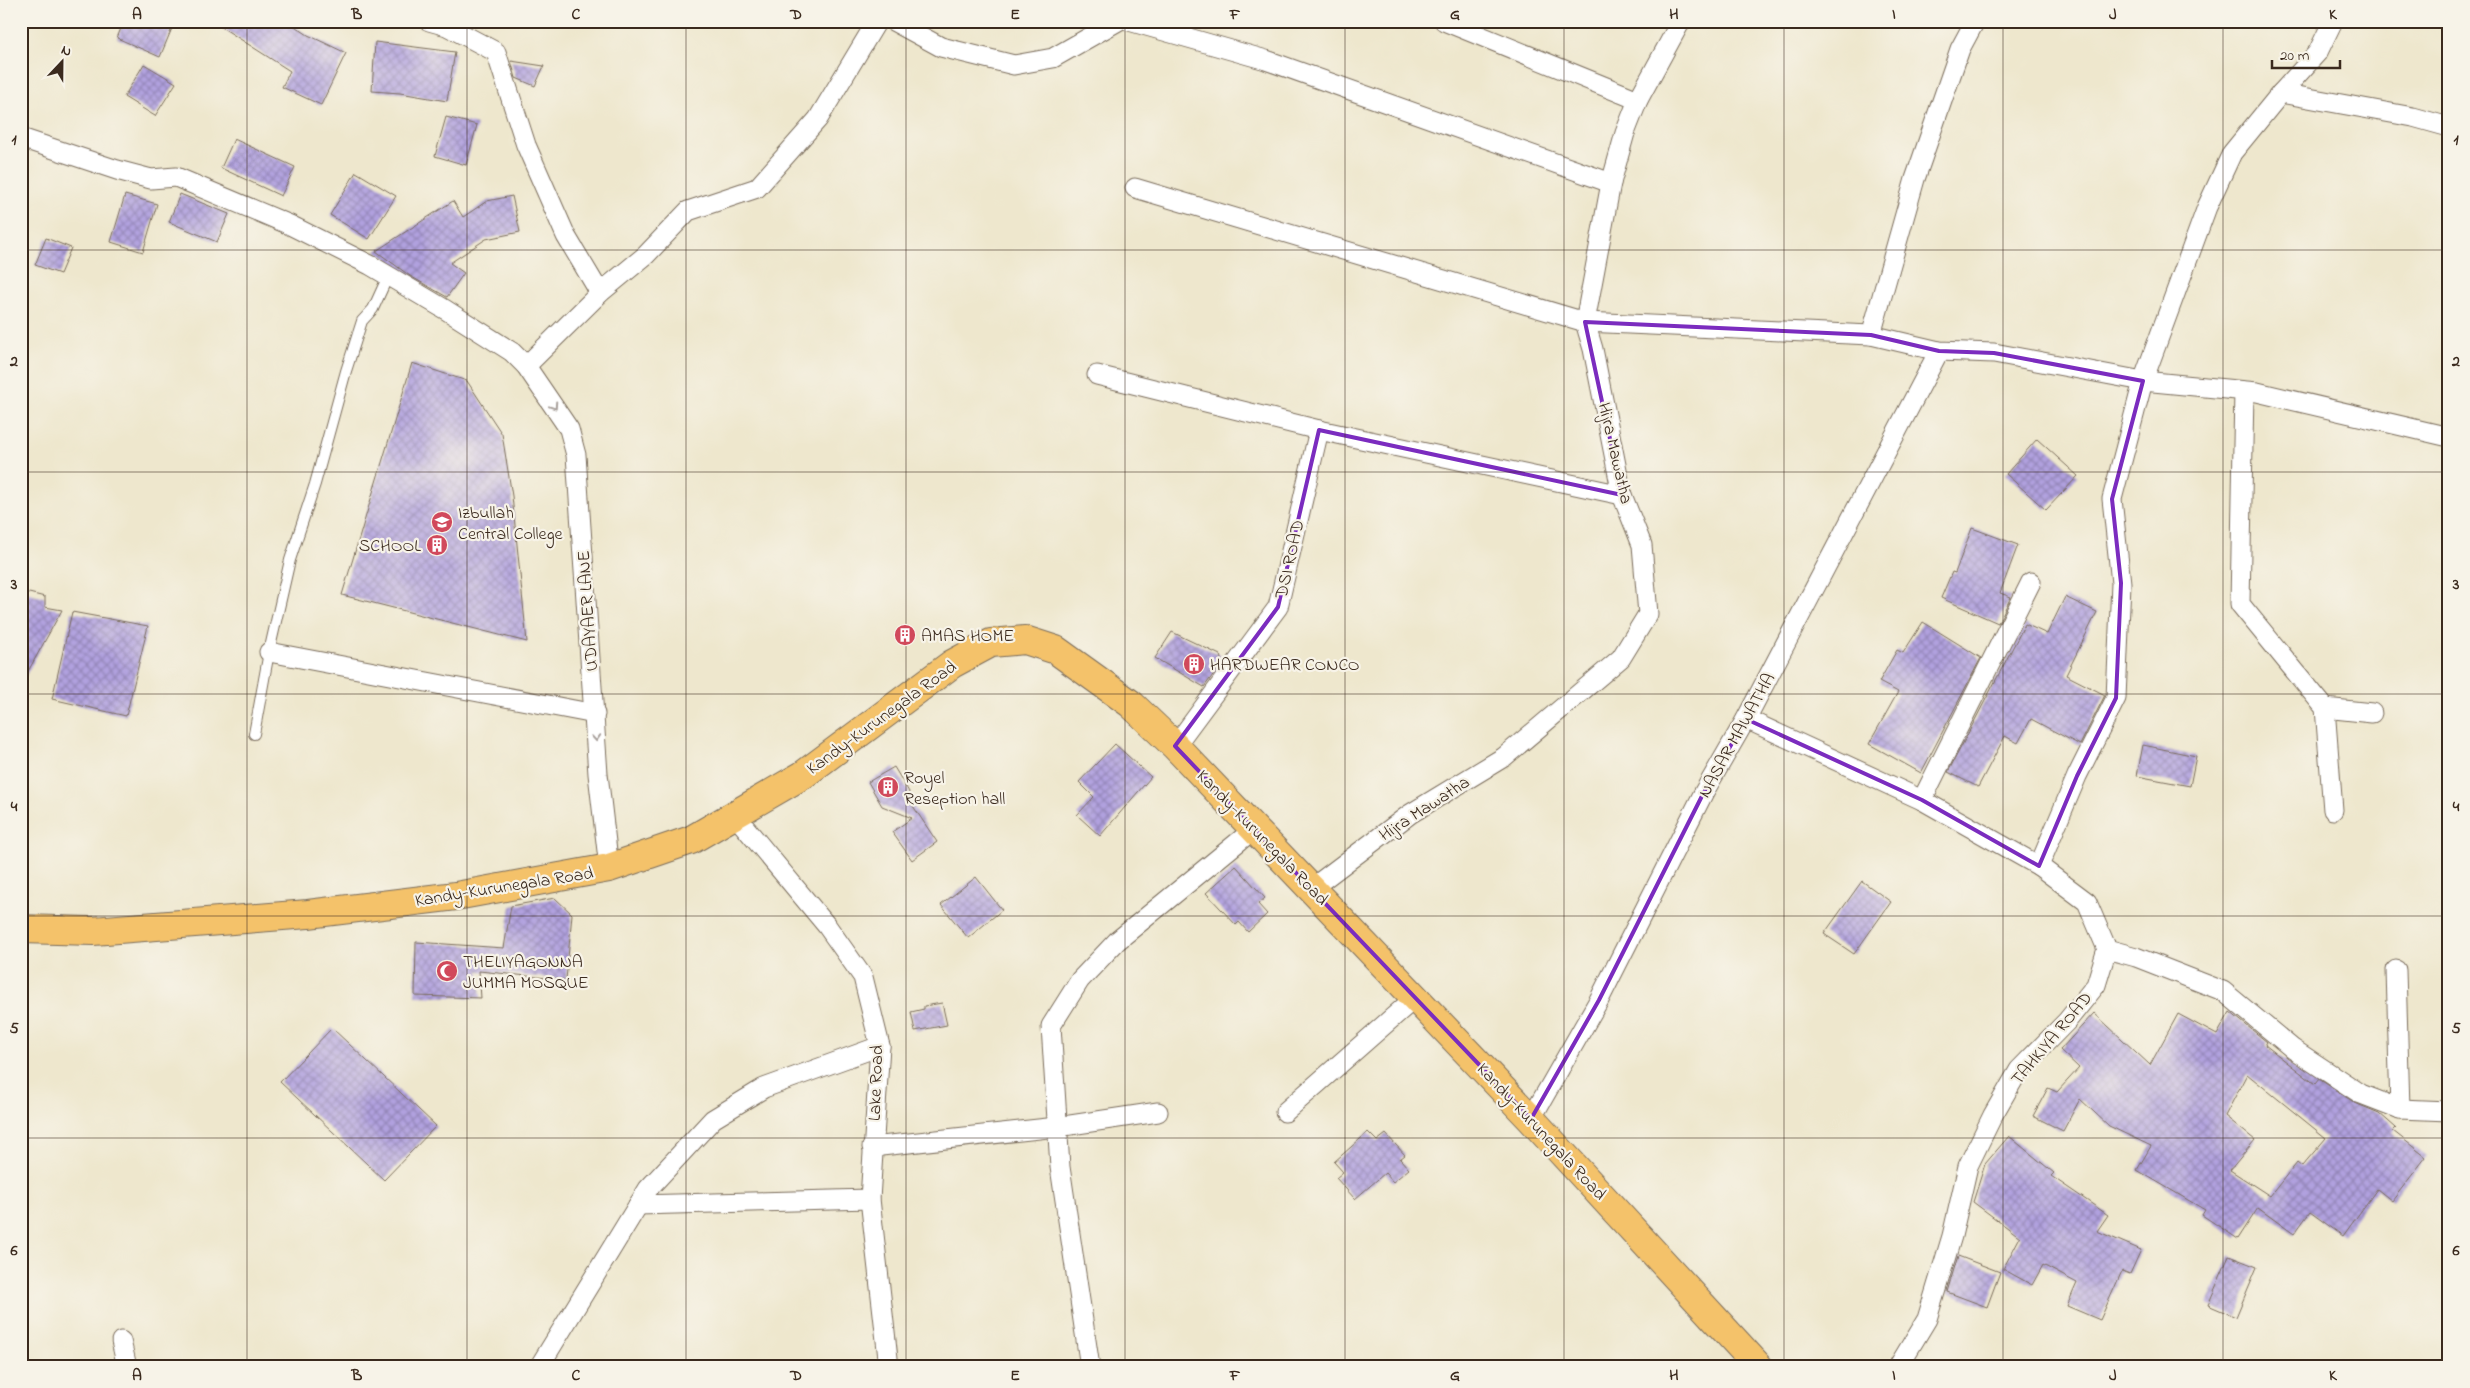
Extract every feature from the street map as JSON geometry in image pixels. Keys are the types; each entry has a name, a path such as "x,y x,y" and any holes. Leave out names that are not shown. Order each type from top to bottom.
{"highway":[{"name":"Kandy-Kurunegala Road","path":"21,929 103,930 308,914 456,896 609,868 691,840 803,775 952,664 991,643 1025,640 1056,650 1130,704 1175,746 1531,1119 1759,1367"}],"street":[{"path":"429,21 447,26 496,52 534,163 566,236 600,293"},
{"path":"526,366 600,293 646,255 688,211 758,188 818,119 881,21 941,47 1014,65 1054,58 1118,21"},
{"path":"1129,21 1266,60 1611,183"},
{"path":"1444,21 1638,100"},
{"name":"Hijra Mawatha","path":"1312,888 1410,814 1504,757 1621,658 1648,614 1642,545 1622,495 1593,349 1585,322 1611,183 1625,133 1638,100 1681,21"},
{"path":"1871,335 1915,180 1960,49 1975,21"},
{"path":"2039,866 2077,776 2116,698 2121,583 2112,499 2143,381 2207,208 2232,153 2281,92 2318,52 2333,21"},
{"path":"2281,92 2414,117 2449,127"},
{"name":"UDAYAER LANE","path":"21,138 117,170 151,179 176,177 290,225 388,276 486,334 512,352 526,366 569,430 576,455 598,774 609,868"},
{"path":"1136,188 1341,251 1585,322 1871,335 1939,351 1994,353 2143,381 2244,391 2449,438"},
{"name":"NASAR MAWATHA","path":"1531,1119 1599,1000 1704,792 1746,719 1939,351"},
{"path":"1097,375 1319,430 1622,495"},
{"path":"2244,391 2240,604 2325,708 2333,810"},
{"name":"DSI ROAD","path":"1175,746 1278,607 1319,430"},
{"path":"1922,800 2031,582"},
{"path":"269,652 594,714"},
{"path":"2325,708 2372,713"},
{"path":"1746,719 1922,800 2039,866 2087,902 2107,949 2136,957 2223,991 2293,1049 2353,1089 2400,1109 2449,1111"},
{"name":"Lake Road","path":"734,814 827,926 864,977 880,1046 870,1199 890,1367"},
{"path":"1090,1367 1060,1167 1051,1026 1080,980 1117,941 1254,829"},
{"name":"TAHKIYA ROAD","path":"1898,1367 1927,1319 1952,1236 1968,1166 1993,1115 2019,1070 2068,1021 2096,985 2107,949"},
{"path":"2396,970 2400,1109"},
{"path":"1285,1112 1416,997"},
{"path":"539,1367 648,1189 713,1119 764,1088 880,1046"},
{"path":"872,1147 1058,1127 1158,1112"},
{"path":"638,1205 870,1199"},
{"path":"121,1341 127,1367"}],"lane":[{"path":"254,734 269,652 290,560 315,484 346,371 362,322 373,309 388,276"}],"highlighted area":[{"path":"1585,322 1871,335 1939,351 1994,353 2143,381 2112,499 2121,583 2116,698 2077,776 2039,866 1922,800 1746,719 1704,792 1599,1000 1531,1119 1175,746 1278,607 1319,430 1622,495"}],"building":[{"path":"124,21 175,21 160,57 117,38"},
{"path":"212,21 287,21 308,35 346,53 321,105 282,87 290,71"},
{"path":"375,42 455,52 447,101 400,93 372,91"},
{"path":"511,61 544,66 535,86 516,78"},
{"path":"144,64 176,83 155,116 124,97"},
{"path":"446,117 477,125 466,165 435,156"},
{"path":"234,139 295,167 281,196 221,168"},
{"path":"356,172 396,196 369,239 330,215"},
{"path":"180,194 229,214 217,242 169,222"},
{"path":"125,195 157,204 143,252 111,242"},
{"path":"512,196 520,232 486,239 450,263 464,273 447,297 410,276 376,251 453,201 463,217 487,201"},
{"path":"46,238 71,248 60,274 35,265"},
{"name":"SCHOOL","path":"412,363 467,381 502,434 512,496 527,642 342,595"},
{"path":"2037,439 2078,476 2046,510 2006,474"},
{"path":"1972,528 2018,545 2000,593 2011,597 1998,623 1941,598 1952,572 1955,573"},
{"path":"21,591 45,597 45,607 62,610 21,684"},
{"path":"2065,597 2097,612 2066,675 2105,695 2080,745 2031,719 2018,743 2005,736 1978,787 1948,772 2025,624 2047,634"},
{"path":"72,612 148,626 126,716 52,699"},
{"path":"1923,622 1981,658 1921,773 1869,744 1898,692 1879,682 1897,650 1903,653"},
{"name":"HARDWEAR CONCO","path":"1172,632 1220,655 1222,663 1204,687 1155,658"},
{"path":"1115,744 1151,777 1100,836 1077,815 1094,797 1079,782"},
{"path":"2143,745 2196,756 2190,786 2137,776"},
{"path":"894,767 909,792 907,797 937,842 912,860 892,832 912,818 882,806 868,782"},
{"path":"1236,866 1265,898 1258,904 1267,914 1248,932 1239,922 1236,925 1206,893"},
{"path":"976,877 1002,910 968,938 941,905"},
{"path":"1862,881 1891,902 1854,954 1824,934"},
{"path":"555,898 572,914 566,980 479,971 481,998 415,996 416,942 504,948 511,906"},
{"path":"942,1003 947,1025 915,1031 911,1012 924,1009 924,1006"},
{"path":"2230,1012 2267,1042 2265,1045 2315,1084 2319,1079 2355,1103 2379,1113 2396,1128 2393,1131 2426,1157 2392,1201 2377,1189 2343,1236 2310,1212 2294,1234 2258,1208 2238,1239 2202,1215 2205,1210 2137,1170 2151,1146 2109,1126 2080,1099 2063,1131 2033,1116 2048,1088 2057,1092 2079,1068 2060,1050 2094,1013 2150,1065 2178,1014 2217,1035","holes":["2247,1074 2326,1138 2302,1166 2297,1162 2270,1196 2230,1170 2255,1140 2225,1116"]},
{"path":"332,1028 436,1126 384,1180 280,1082"},
{"path":"1368,1132 1377,1141 1386,1134 1405,1155 1400,1159 1409,1169 1393,1182 1385,1173 1355,1199 1336,1178 1343,1172 1334,1162"},
{"path":"2009,1136 2054,1173 2051,1176 2108,1215 2097,1231 2141,1250 2130,1274 2122,1271 2100,1320 2067,1306 2077,1283 2043,1265 2032,1285 2003,1269 2020,1237 1973,1202 1985,1164"},
{"path":"1958,1256 2000,1272 1987,1307 1947,1292"},
{"path":"2229,1256 2257,1267 2236,1317 2208,1305"}],"place":[{"name":"Izbullah Central College","path":"442,522"},
{"name":"SCHOOL","path":"437,545"},
{"name":"AMAS HOME","path":"905,635"},
{"name":"HARDWEAR CONCO","path":"1194,664"},
{"name":"Royel Reseption hall","path":"888,787"},
{"name":"THELIYAGONNA JUMMA MOSQUE","path":"447,971"}]}
